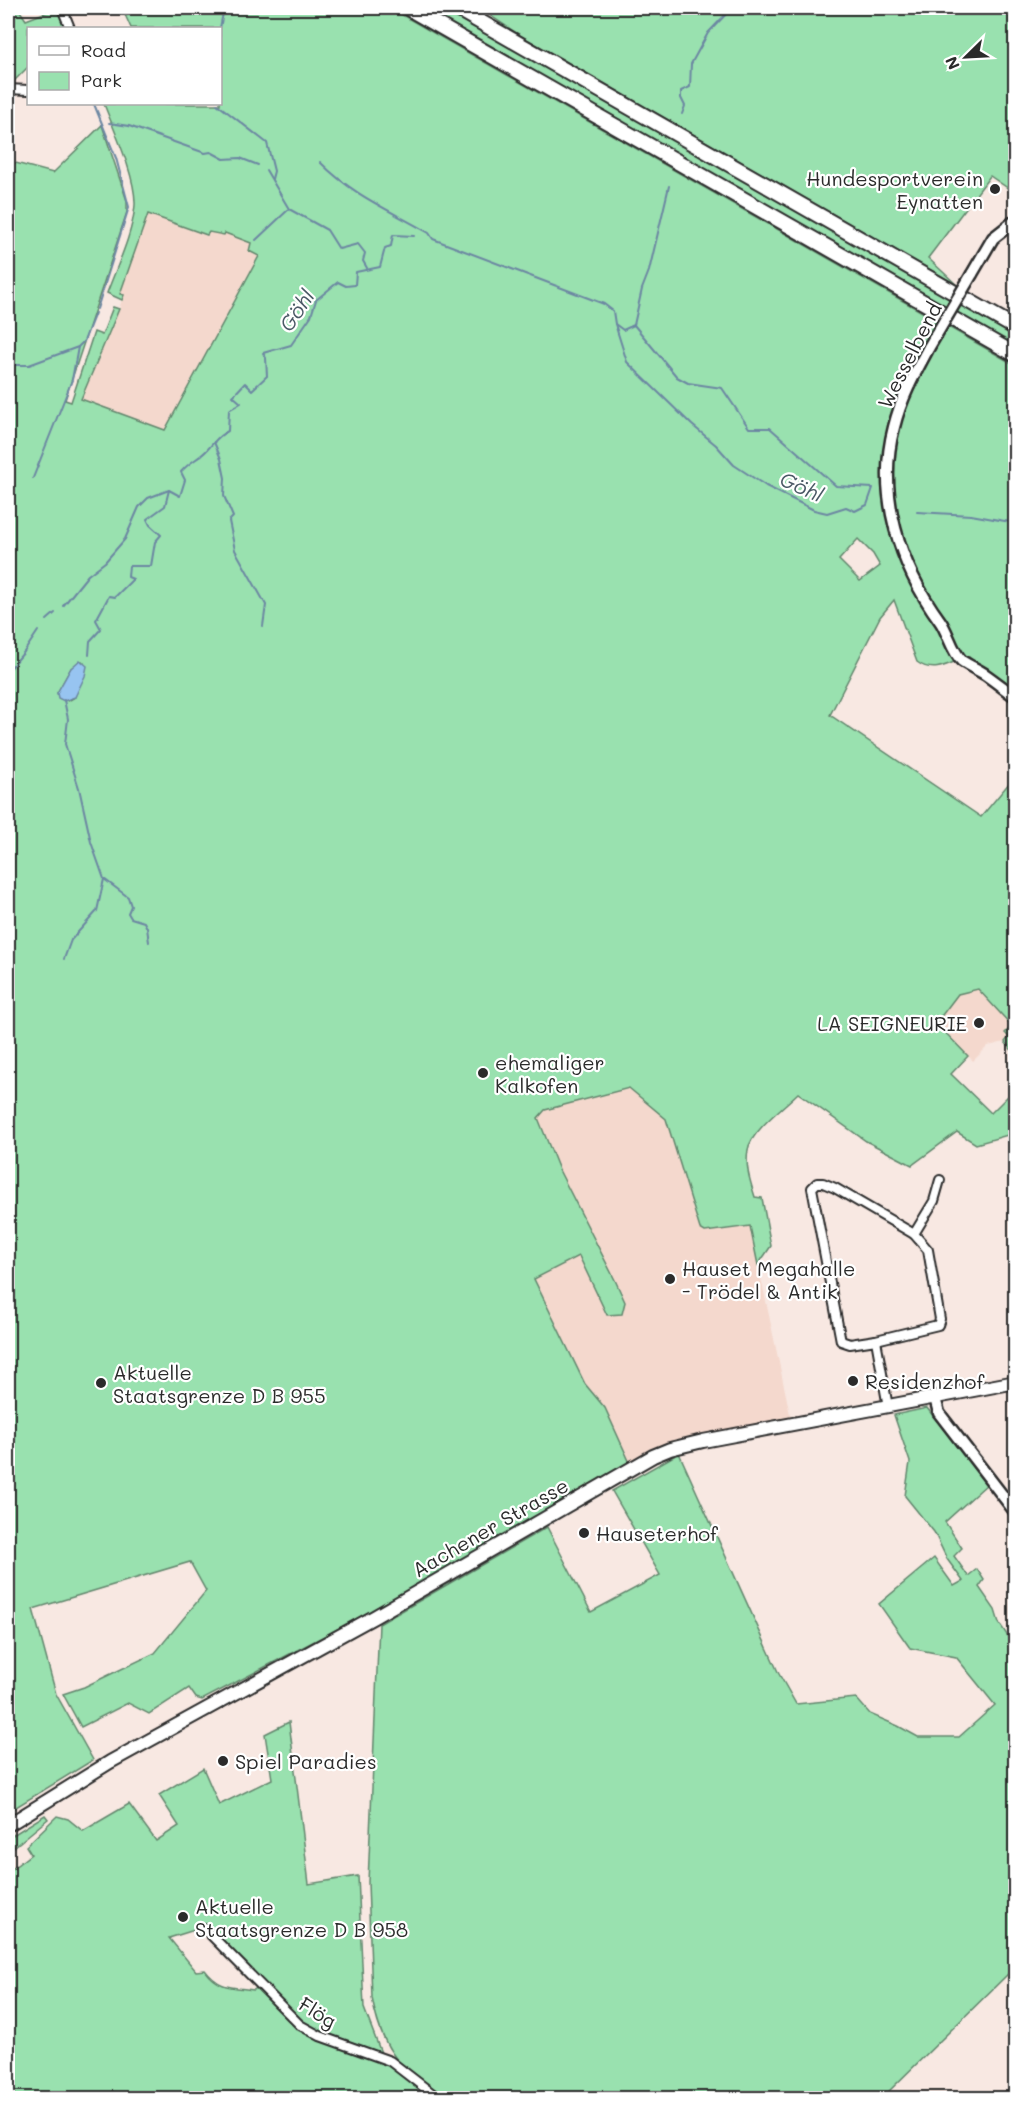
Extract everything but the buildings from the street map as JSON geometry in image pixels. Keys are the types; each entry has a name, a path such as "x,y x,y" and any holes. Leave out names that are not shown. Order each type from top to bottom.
{"highway":[{"path":"408,8 1016,355"},
{"path":"456,8 1016,328"}],"main road":[{"name":"Aachener Strasse","path":"8,1825 137,1746 383,1611 653,1456 670,1449 703,1441 1016,1382"}],"street":[{"path":"62,8 70,27"},
{"path":"8,89 27,90"},
{"name":"Wesselbend","path":"1016,220 993,238 929,347 901,403 893,427 889,451 889,493 898,540 916,584 943,625 961,660 1016,697"},
{"path":"914,1234 934,1201 940,1180"},
{"path":"824,1183 835,1188 914,1234 928,1250 940,1319 938,1325 876,1340 850,1344 841,1341 812,1188 814,1185 824,1183"},
{"path":"876,1340 888,1407"},
{"path":"935,1398 939,1413 1016,1513"},
{"name":"Flög","path":"199,1929 204,1928 300,2025 320,2036 390,2061 438,2098"}],"shaded area":[{"path":"148,214 207,235 209,231 216,234 225,233 252,243 259,256 165,431 81,399 120,306 123,295 120,294"},
{"path":"978,989 1012,1026 1005,1042 988,1046 973,1061 936,1023 958,994"},
{"path":"629,1088 666,1119 700,1229 705,1232 750,1226 791,1419 630,1463 605,1408 585,1384 534,1278 579,1255 607,1315 625,1302 559,1170 537,1118 545,1109"}],"green space":[{"path":"8,8 20,11 26,20 57,8 65,27 27,27 27,68 14,81 8,81"},
{"path":"122,8 390,8 1015,365 1015,693 968,656 936,668 923,666 917,662 894,600 880,617 830,715 981,817 1015,776 1015,1054 1005,1042 1009,1037 1005,1033 1012,1026 978,989 958,994 936,1023 968,1056 951,1074 991,1113 1015,1089 1015,1133 976,1144 957,1132 912,1165 866,1141 798,1093 761,1127 748,1150 747,1162 750,1179 755,1197 762,1198 771,1246 758,1265 750,1226 705,1232 700,1229 666,1119 629,1088 545,1110 538,1118 559,1170 625,1302 622,1314 607,1315 579,1256 534,1279 585,1384 605,1408 630,1463 370,1612 202,1700 196,1698 189,1688 149,1714 128,1703 81,1727 63,1694 84,1687 155,1653 206,1591 190,1562 33,1609 56,1694 93,1760 8,1812 8,161 53,173 102,125 127,201 127,212 65,400 71,402 94,332 102,335 113,307 119,309 81,399 165,430 259,256 249,251 251,243 225,233 224,235 209,232 207,235 148,214 120,294 124,295 122,300 107,293 128,238 135,205 132,181 104,105 222,105 222,27 131,27","holes":["858,539 873,554 880,566 860,581 839,560","82,661 84,663 75,697 68,701 57,693 71,668"]},
{"path":"418,8 449,8 1015,333 1015,350"},
{"path":"479,8 1015,8 1015,193 990,176 928,258 957,285 521,36"},
{"path":"927,1408 986,1485 945,1522 962,1548 954,1556 968,1576 977,1569 984,1580 979,1587 995,1610 999,1623 1015,1647 1015,1690 1010,1695 1016,1701 1015,1976 1010,1972 882,2098 8,2098 8,1872 31,1854 26,1846 57,1816 68,1819 83,1831 129,1804 156,1841 179,1826 159,1795 203,1768 219,1805 272,1779 265,1734 289,1722 309,1884 358,1876 364,2008 381,2053 302,2022 204,1927 169,1938 196,1971 205,1970 215,1981 226,1986 254,1990 258,1986 316,2038 386,2064 399,2072 402,2065 382,2034 372,1998 368,1882 379,1624 547,1527 591,1612 660,1575 612,1491 679,1453 779,1674 796,1704 856,1698 870,1714 918,1737 959,1737 995,1705 956,1657 910,1648 879,1604 934,1558 954,1586 963,1581 947,1559 934,1532 905,1496 910,1462 894,1415"},
{"path":"45,1815 48,1819 8,1852 8,1838"}],"water":[{"path":"80,660 87,666 85,676 75,697 64,701 58,698 57,693 71,668"}],"waterway":[{"name":"Göhl","path":"220,27 224,8"},
{"name":"Göhl","path":"682,114 685,106 681,98 681,91 690,87 691,64 708,33 730,8"},
{"path":"94,105 116,158 129,207 97,309"},
{"name":"Göhl","path":"218,105 267,143 274,171 272,179"},
{"path":"109,123 129,126 205,153 211,152 224,159 240,158 258,165"},
{"name":"Göhl","path":"320,162 359,194 429,233 433,239 604,304 613,311 615,324 623,330 634,325"},
{"path":"266,170 289,209"},
{"name":"Göhl","path":"634,325 669,186"},
{"name":"Göhl","path":"256,240 289,209 327,230 339,249 358,244 365,253 363,261 367,268"},
{"name":"Göhl","path":"89,655 90,641 101,629 96,620 109,596 115,597 133,579 128,577 129,566 151,566 155,542 161,535 147,519 165,506 169,490 180,496 185,480 181,472 228,431 229,410 241,403 233,396 245,383 252,390 267,376 266,358 263,353 291,345 311,316 316,300 338,282 346,286 355,285 356,272 380,267 385,248 391,246 393,235 414,236"},
{"name":"Göhl","path":"8,365 29,365 78,347 84,341 95,313"},
{"name":"Göhl","path":"615,324 627,362 716,445 734,465 766,486 814,510 827,513 846,507 855,511 867,505 873,488 836,486 770,428 749,428 722,388 688,383 677,377 634,325"},
{"name":"Göhl","path":"33,478 72,380 78,347"},
{"name":"Göhl","path":"214,442 225,478 224,496 233,517 229,521 235,550 266,605 263,626"},
{"path":"63,606 88,575 105,562 125,539 139,507 148,498 169,490"},
{"name":"Göhl","path":"917,512 971,515 1016,523"},
{"path":"47,620 55,613"},
{"path":"8,671 38,631"},
{"path":"64,700 68,719 65,744 79,788 91,842 104,879 97,911 71,940 64,959"},
{"path":"104,879 128,897 131,906 128,913 131,918 144,922 149,942"}],"place":[{"name":"Hundesportverein Eynatten","path":"995,189"},
{"name":"LA SEIGNEURIE","path":"979,1023"},
{"name":"ehemaliger Kalkofen","path":"483,1073"},
{"name":"Hauset Megahalle - Trödel & Antik","path":"670,1279"},
{"name":"Residenzhof","path":"853,1381"},
{"name":"Aktuelle Staatsgrenze D B 955","path":"101,1383"},
{"name":"Hauseterhof","path":"584,1533"},
{"name":"Spiel Paradies","path":"223,1761"},
{"name":"Aktuelle Staatsgrenze D B 958","path":"183,1917"}]}
